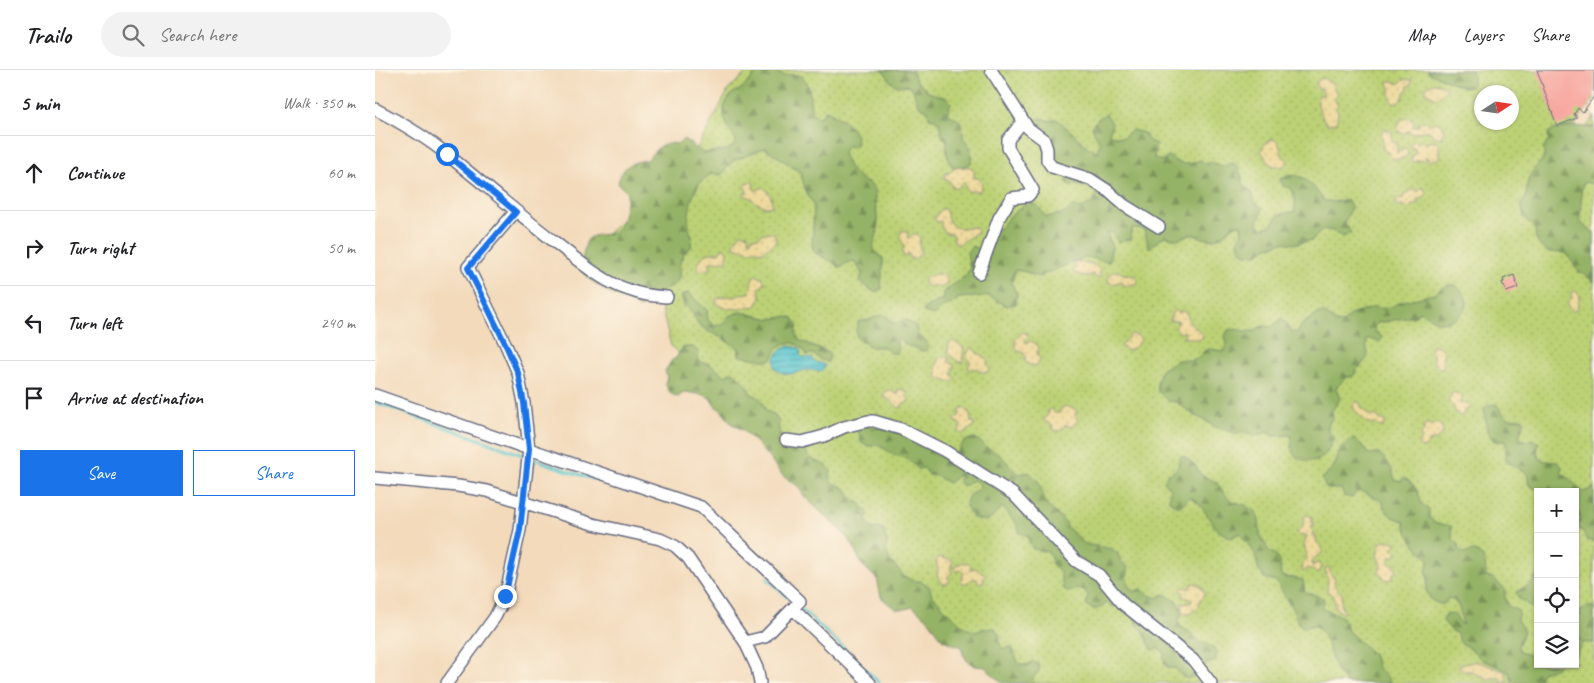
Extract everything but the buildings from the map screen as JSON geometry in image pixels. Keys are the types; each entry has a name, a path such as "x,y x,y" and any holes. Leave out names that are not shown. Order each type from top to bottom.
{"street":[{"path":"991,70 1028,128 1044,140 1047,149 1047,160 1051,167 1090,179 1159,227"},
{"path":"375,109 397,120 447,154 516,212 591,271 629,291 667,298"},
{"path":"979,273 1006,204 1011,198 1028,196 1033,190 1009,148 1009,140 1023,120"},
{"path":"447,683 495,617 505,596 520,530 529,449 524,403 518,373 468,268 516,212"},
{"path":"375,395 701,506 800,601 765,637 745,642"},
{"path":"786,440 802,442 824,436 844,427 874,421 901,429 945,451 1013,494 1076,561 1099,575 1123,604 1193,660 1211,683"},
{"path":"375,478 458,486 487,491 593,524 660,539 675,546 688,558 745,642 757,668 760,683"},
{"path":"793,609 870,683"}],"green space":[{"path":"749,70 1594,70 1594,99 1545,170 1594,266 1594,683 1010,683 839,516 671,346 658,295 588,251 694,154 729,89"},
{"path":"757,70 777,70 779,74 786,76 791,74 801,76 809,88 811,112 818,117 822,116 825,110 829,111 843,121 854,133 856,145 846,147 843,152 852,171 872,186 874,190 878,228 874,248 883,258 882,289 874,292 860,282 862,273 854,261 846,263 840,268 815,253 812,246 814,205 807,194 800,172 765,148 733,161 721,175 711,174 697,187 689,216 692,236 691,247 681,261 679,278 675,284 664,290 649,303 638,308 628,296 616,296 592,281 582,271 585,247 590,238 611,234 620,227 627,192 618,184 624,170 632,164 648,160 653,152 660,147 673,143 677,144 684,139 703,153 726,150 734,146 736,139 726,123 725,106 732,94 746,85"},
{"path":"883,70 912,70 917,82 928,92 947,98 951,102 947,114 961,122 963,138 971,149 971,163 962,166 952,166 947,154 947,141 942,136 939,122 929,118 928,111 918,105 911,87 905,85 897,86 892,83"},
{"path":"1428,70 1473,70 1473,82 1469,88 1464,87 1429,73"},
{"path":"1106,114 1112,123 1109,135 1123,137 1132,130 1144,133 1149,141 1156,144 1154,158 1163,161 1169,156 1183,164 1200,160 1208,165 1210,161 1222,167 1232,163 1238,166 1244,185 1252,192 1255,203 1263,208 1258,223 1262,229 1271,225 1278,215 1295,211 1295,199 1292,189 1283,186 1280,179 1294,175 1310,183 1323,200 1334,202 1347,199 1351,207 1344,222 1351,233 1343,237 1324,229 1312,240 1294,244 1283,242 1266,248 1258,254 1245,254 1239,248 1238,239 1242,233 1241,224 1234,226 1219,238 1205,239 1191,235 1178,239 1164,236 1149,248 1144,229 1132,228 1131,239 1118,242 1112,232 1107,233 1112,247 1109,262 1091,258 1080,259 1038,277 1015,270 1012,284 1017,294 1016,304 1007,306 988,296 959,298 952,304 943,307 935,315 923,312 926,307 943,299 943,292 963,278 970,269 967,252 972,246 981,250 988,233 1000,228 1009,217 1028,202 1038,206 1046,217 1065,213 1072,206 1081,209 1093,202 1097,194 1086,186 1068,185 1064,171 1055,164 1055,153 1032,131 1032,122 1039,118 1051,121 1057,119 1088,147 1097,151 1100,143 1092,125"},
{"path":"1594,116 1594,253 1552,179"},
{"path":"1570,126 1594,127 1594,184 1584,182 1581,191 1579,218 1582,224 1594,233 1594,282 1580,273 1566,253 1550,252 1542,248 1536,238 1535,226 1528,222 1522,212 1521,204 1526,198 1530,176 1544,158 1544,148 1549,139 1550,131"},
{"path":"1449,285 1456,285 1463,293 1467,303 1463,312 1455,318 1440,322 1419,311 1416,316 1378,323 1374,327 1375,332 1382,338 1380,342 1366,340 1368,357 1356,369 1355,374 1351,377 1346,377 1336,388 1340,399 1332,411 1333,418 1329,423 1328,430 1334,438 1325,454 1317,461 1300,459 1294,455 1291,435 1274,436 1266,432 1254,436 1250,433 1235,433 1215,427 1176,402 1168,401 1158,391 1157,383 1161,370 1177,360 1193,360 1209,349 1224,351 1227,343 1225,336 1228,330 1255,331 1262,326 1271,327 1281,319 1292,332 1298,332 1302,324 1320,313 1324,313 1336,322 1343,323 1350,315 1376,307 1382,309 1400,302 1434,294"},
{"path":"688,293 707,310 708,320 715,326 723,323 729,316 740,312 771,319 787,316 793,318 798,325 796,333 799,340 826,351 830,356 828,362 821,360 813,354 807,355 801,347 793,343 785,344 777,349 771,360 739,356 738,348 699,325 691,311 684,306 681,296"},
{"path":"882,315 888,317 890,321 896,324 906,320 916,326 918,336 926,341 929,346 928,350 921,351 912,346 909,347 899,339 896,343 899,349 897,353 891,353 884,347 871,347 860,341 857,337 856,329 859,321 869,320"},
{"path":"683,347 693,347 699,352 698,359 701,362 711,365 725,376 731,371 740,378 751,394 761,400 766,411 774,414 779,422 781,435 786,444 802,449 810,458 826,466 831,471 831,482 847,490 851,499 861,504 869,514 866,520 872,529 879,528 884,531 889,559 904,576 929,586 932,596 967,628 975,632 995,628 1000,636 999,641 1002,649 1011,647 1020,664 1028,665 1032,661 1039,665 1039,671 1033,678 1034,683 1002,683 985,667 975,666 968,662 961,647 943,640 929,620 913,607 896,609 881,597 877,579 861,564 853,545 843,533 804,496 798,486 783,476 760,447 743,430 732,424 710,398 704,395 685,392 678,397 671,394 665,384 667,377 665,371"},
{"path":"1496,404 1505,416 1511,419 1520,418 1524,420 1519,438 1539,443 1537,452 1539,458 1545,461 1558,462 1562,467 1561,473 1579,488 1534,488 1529,485 1527,473 1506,461 1506,444 1504,441 1494,441 1487,432 1484,409 1488,405"},
{"path":"862,426 884,429 899,434 917,446 925,447 939,456 950,459 963,443 976,438 987,448 1000,455 1018,474 1029,472 1038,481 1047,506 1085,544 1112,549 1118,554 1121,561 1128,567 1127,581 1129,587 1134,592 1140,589 1158,598 1163,594 1177,601 1183,613 1179,619 1180,626 1191,633 1200,643 1208,644 1213,648 1217,653 1216,661 1200,666 1197,673 1188,679 1182,676 1175,668 1168,668 1164,663 1164,652 1159,649 1152,650 1143,630 1137,626 1133,615 1122,608 1111,606 1107,603 1098,609 1092,609 1086,605 1088,595 1082,590 1077,588 1071,592 1063,589 1060,571 1052,564 1048,552 1033,549 1027,537 1020,533 1016,523 1002,507 993,517 985,521 973,518 966,506 969,495 980,486 977,481 972,480 967,485 961,485 959,480 960,474 949,483 929,475 924,468 918,469 907,458 897,456 878,445 869,446 861,443 859,432"},
{"path":"1355,439 1368,454 1380,454 1391,468 1395,480 1401,481 1404,478 1414,485 1421,503 1429,510 1429,518 1436,523 1451,526 1453,539 1458,544 1459,550 1465,553 1475,551 1482,556 1485,562 1486,577 1492,578 1505,589 1505,598 1508,606 1519,611 1517,620 1524,631 1518,646 1520,652 1534,657 1534,668 1556,669 1543,671 1538,683 1513,683 1509,672 1482,660 1460,642 1458,635 1443,621 1446,614 1454,613 1463,625 1459,608 1455,602 1448,598 1444,604 1431,600 1426,590 1428,580 1426,570 1429,559 1413,542 1407,532 1404,521 1390,514 1385,509 1382,501 1364,493 1357,491 1352,498 1344,496 1341,489 1327,489 1322,480 1335,464 1341,447 1348,441"},
{"path":"1183,455 1195,465 1201,475 1216,482 1232,501 1245,505 1255,512 1259,520 1260,534 1268,550 1276,555 1280,564 1281,576 1303,580 1305,592 1324,599 1323,609 1341,616 1348,631 1373,654 1378,668 1389,679 1390,683 1347,683 1336,669 1324,635 1313,625 1305,628 1299,624 1276,581 1264,578 1258,568 1255,554 1240,533 1231,538 1217,530 1199,503 1190,497 1179,507 1169,501 1170,489 1164,482 1167,475 1176,469 1179,464 1179,458"},
{"path":"1579,488 1583,492 1594,488 1594,541 1588,540 1583,531 1579,529"},
{"path":"1534,579 1534,606 1532,608 1519,599 1516,592 1532,583"},
{"path":"1586,607 1594,607 1594,643 1582,643 1579,649 1579,623 1579,612"}],"sand":[{"path":"1323,78 1333,84 1337,92 1334,99 1338,105 1335,108 1339,113 1335,124 1328,125 1321,115 1318,106 1318,95 1324,95 1322,89 1318,89 1316,83"},
{"path":"1404,79 1412,80 1411,85 1404,92 1403,99 1394,103 1390,97 1388,81 1399,84"},
{"path":"1434,83 1447,87 1437,98 1426,93 1426,87"},
{"path":"1407,118 1414,121 1413,126 1415,127 1425,121 1429,125 1435,122 1441,124 1444,131 1442,138 1433,136 1427,130 1412,134 1410,131 1407,131 1405,134 1401,133 1397,127 1401,120"},
{"path":"1385,129 1392,132 1392,141 1397,144 1397,153 1402,148 1405,148 1408,151 1408,155 1402,159 1392,159 1389,152 1385,151 1382,147 1384,142 1381,137 1382,131"},
{"path":"1273,139 1278,144 1282,155 1288,161 1282,167 1271,165 1261,151 1265,143"},
{"path":"1414,141 1416,143 1423,141 1425,145 1430,141 1439,143 1439,158 1430,161 1426,156 1426,160 1413,162 1411,157 1416,153 1415,149 1410,147"},
{"path":"970,167 974,170 974,178 982,181 980,191 967,191 964,182 956,189 949,180 945,180 945,174 948,174 954,168"},
{"path":"748,182 753,182 756,191 763,187 767,191 772,200 772,206 766,207 757,204 751,198 744,195 747,192 745,186"},
{"path":"1420,188 1423,188 1426,192 1424,198 1417,199 1418,204 1413,203 1408,208 1402,205 1397,206 1395,203 1398,199 1403,198 1409,190 1419,191"},
{"path":"942,209 945,209 949,221 954,227 976,227 977,232 958,245 954,242 954,235 951,233 947,234 941,227 941,221 937,222 935,219"},
{"path":"901,231 907,231 908,238 916,234 920,238 921,252 918,257 911,260 909,254 906,257 904,256 902,251 905,247 900,238"},
{"path":"767,232 774,233 775,243 761,252 757,249 751,251 734,247 735,241 741,233 748,235 750,242 753,237 759,237"},
{"path":"722,248 728,253 726,261 710,262 710,269 699,271 699,262 703,256 719,253"},
{"path":"1076,261 1093,264 1100,270 1100,277 1097,278 1093,274 1089,276 1075,274 1073,271 1077,268 1073,264"},
{"path":"1115,271 1136,276 1136,284 1128,286 1123,285 1122,281 1113,283 1108,281 1110,275"},
{"path":"933,274 945,275 947,284 941,288 925,285 925,277 930,277"},
{"path":"756,275 764,280 765,283 759,288 761,298 756,306 727,309 716,304 717,299 721,297 736,297 742,293 750,293 752,280"},
{"path":"1575,291 1580,295 1577,309 1573,311 1567,303 1571,299 1571,293"},
{"path":"1174,310 1178,313 1183,311 1187,314 1189,322 1203,335 1202,338 1184,337 1185,332 1183,331 1181,334 1175,327 1179,321 1170,321"},
{"path":"1023,332 1029,335 1025,340 1026,343 1029,341 1033,342 1039,347 1037,355 1040,359 1037,366 1027,364 1025,361 1026,356 1023,352 1016,349 1015,340"},
{"path":"1131,334 1138,336 1141,340 1128,351 1121,346"},
{"path":"953,341 964,348 962,363 948,352 949,343"},
{"path":"1433,345 1438,346 1444,352 1442,359 1444,367 1439,368 1434,363 1430,348"},
{"path":"971,348 988,361 987,364 990,369 987,372 981,372 978,368 970,370 968,366 971,363 967,358 967,353"},
{"path":"941,356 949,357 949,362 955,366 952,373 956,379 953,382 942,380 936,376 937,363"},
{"path":"898,389 907,391 906,395 909,399 907,403 903,403 899,408 889,399 883,397 886,390 898,395"},
{"path":"1453,392 1460,395 1460,404 1467,403 1469,406 1468,409 1464,410 1463,415 1460,416 1455,412 1454,407 1448,401"},
{"path":"1357,401 1368,415 1378,416 1379,419 1385,421 1384,426 1379,427 1361,418 1353,406"},
{"path":"1065,406 1077,410 1075,414 1078,421 1071,427 1066,425 1061,431 1054,430 1052,425 1044,421 1048,415 1048,410 1052,409 1054,413 1060,413 1061,409"},
{"path":"964,407 970,414 971,422 975,424 962,434 959,431 961,425 955,419 960,415 960,409"},
{"path":"1435,423 1440,424 1443,431 1442,434 1437,440 1431,440 1425,447 1421,448 1419,443 1422,440 1420,436 1424,431 1424,425 1433,426"},
{"path":"1307,515 1312,517 1314,526 1310,528 1313,531 1312,535 1316,536 1322,551 1312,562 1313,566 1317,563 1321,565 1317,574 1308,568 1303,572 1301,568 1307,559 1304,543 1307,537 1306,535 1299,536 1297,532 1303,526 1304,517"},
{"path":"1386,540 1396,544 1392,549 1397,552 1395,556 1390,557 1389,563 1395,565 1397,571 1393,573 1393,579 1385,580 1379,573 1381,564 1377,556 1380,543"},
{"path":"939,557 953,561 950,569 952,573 947,577 950,581 947,584 943,584 937,575 936,562"},
{"path":"963,562 971,565 970,571 975,568 986,575 982,583 975,579 963,584 961,580 964,573 962,570 956,571 954,567"},
{"path":"1329,567 1331,575 1335,578 1334,583 1336,587 1342,594 1341,607 1345,612 1343,613 1336,609 1334,596 1327,591 1328,578 1325,571"},
{"path":"1194,583 1201,586 1205,594 1200,601 1199,607 1188,615 1183,612 1182,603 1191,603 1192,600 1183,596 1184,593 1181,590 1184,587 1189,589"},
{"path":"1476,661 1501,671 1503,670 1507,680 1503,682 1499,677 1489,679 1482,675 1478,676 1472,671 1462,671 1459,667 1461,664"}],"water":[{"path":"789,346 799,348 802,357 812,358 815,362 823,364 825,366 823,370 807,370 787,374 775,368 777,354"}],"waterway":[{"path":"375,402 523,455"},
{"path":"532,458 571,472 667,501"},
{"path":"767,578 791,600"},
{"path":"799,607 856,659 879,683"}],"route":[{"path":"447,154 516,212 468,268 518,373 524,403 529,449 520,530 505,596"}]}
